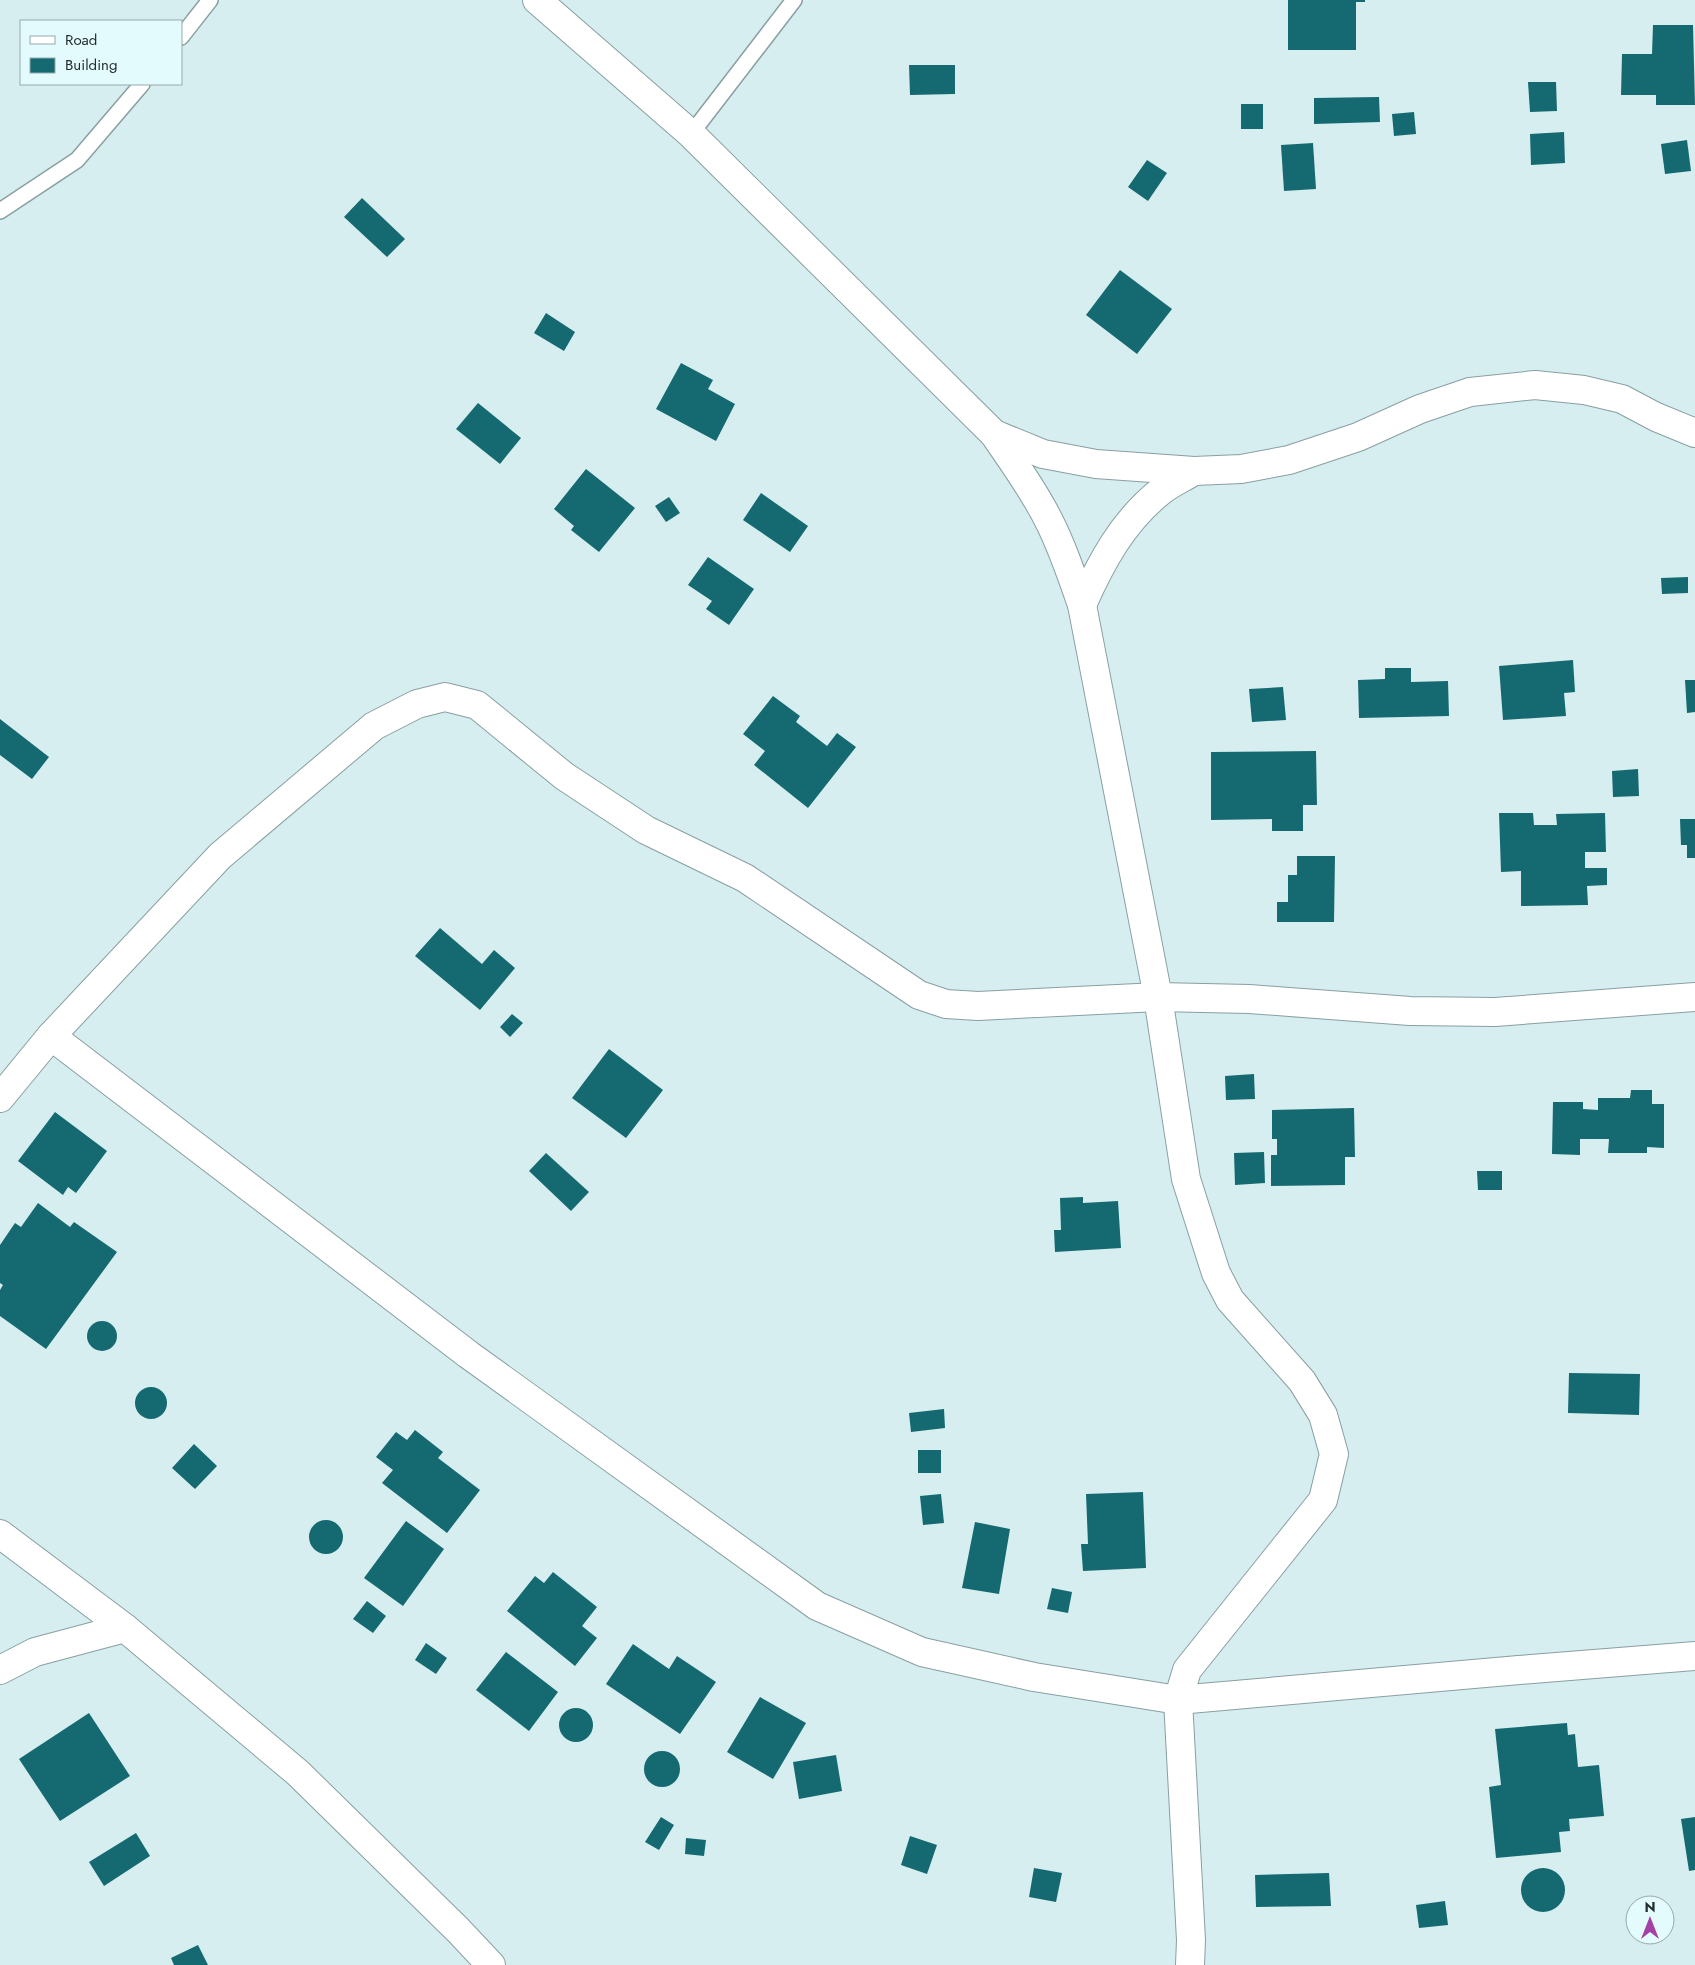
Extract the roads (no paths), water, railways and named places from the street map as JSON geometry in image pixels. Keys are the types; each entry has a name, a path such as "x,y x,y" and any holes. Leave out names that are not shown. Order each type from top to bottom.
{"street":[{"path":"537,0 691,134 994,434 1031,488 1049,520 1082,605 1158,997 1186,1179 1216,1273 1230,1300 1302,1381 1323,1414 1334,1454 1323,1500 1187,1670 1178,1700 1191,1940 1190,1965"},
{"path":"994,434 1043,454 1096,464 1194,471 1241,469 1289,460 1358,437 1420,409 1470,392 1534,385 1584,390 1622,399 1656,417 1695,433"},
{"path":"1082,605 1099,568 1121,532 1143,507 1163,490 1194,471"},
{"path":"0,1098 51,1036 220,856 374,726 417,704 445,697 476,705 564,776 646,830 745,878 919,995 946,1004 978,1006 1158,997 1249,999 1410,1011 1495,1012 1695,997"},
{"path":"51,1036 469,1355 817,1606 922,1652 1034,1677 1178,1700 1695,1656"},
{"path":"0,1534 125,1628 298,1773 458,1930 491,1965"},
{"path":"0,1670 35,1652 125,1628"}],"lane":[{"path":"182,36 210,0"},
{"path":"691,134 794,0"},
{"path":"0,211 77,160 141,85"}]}
